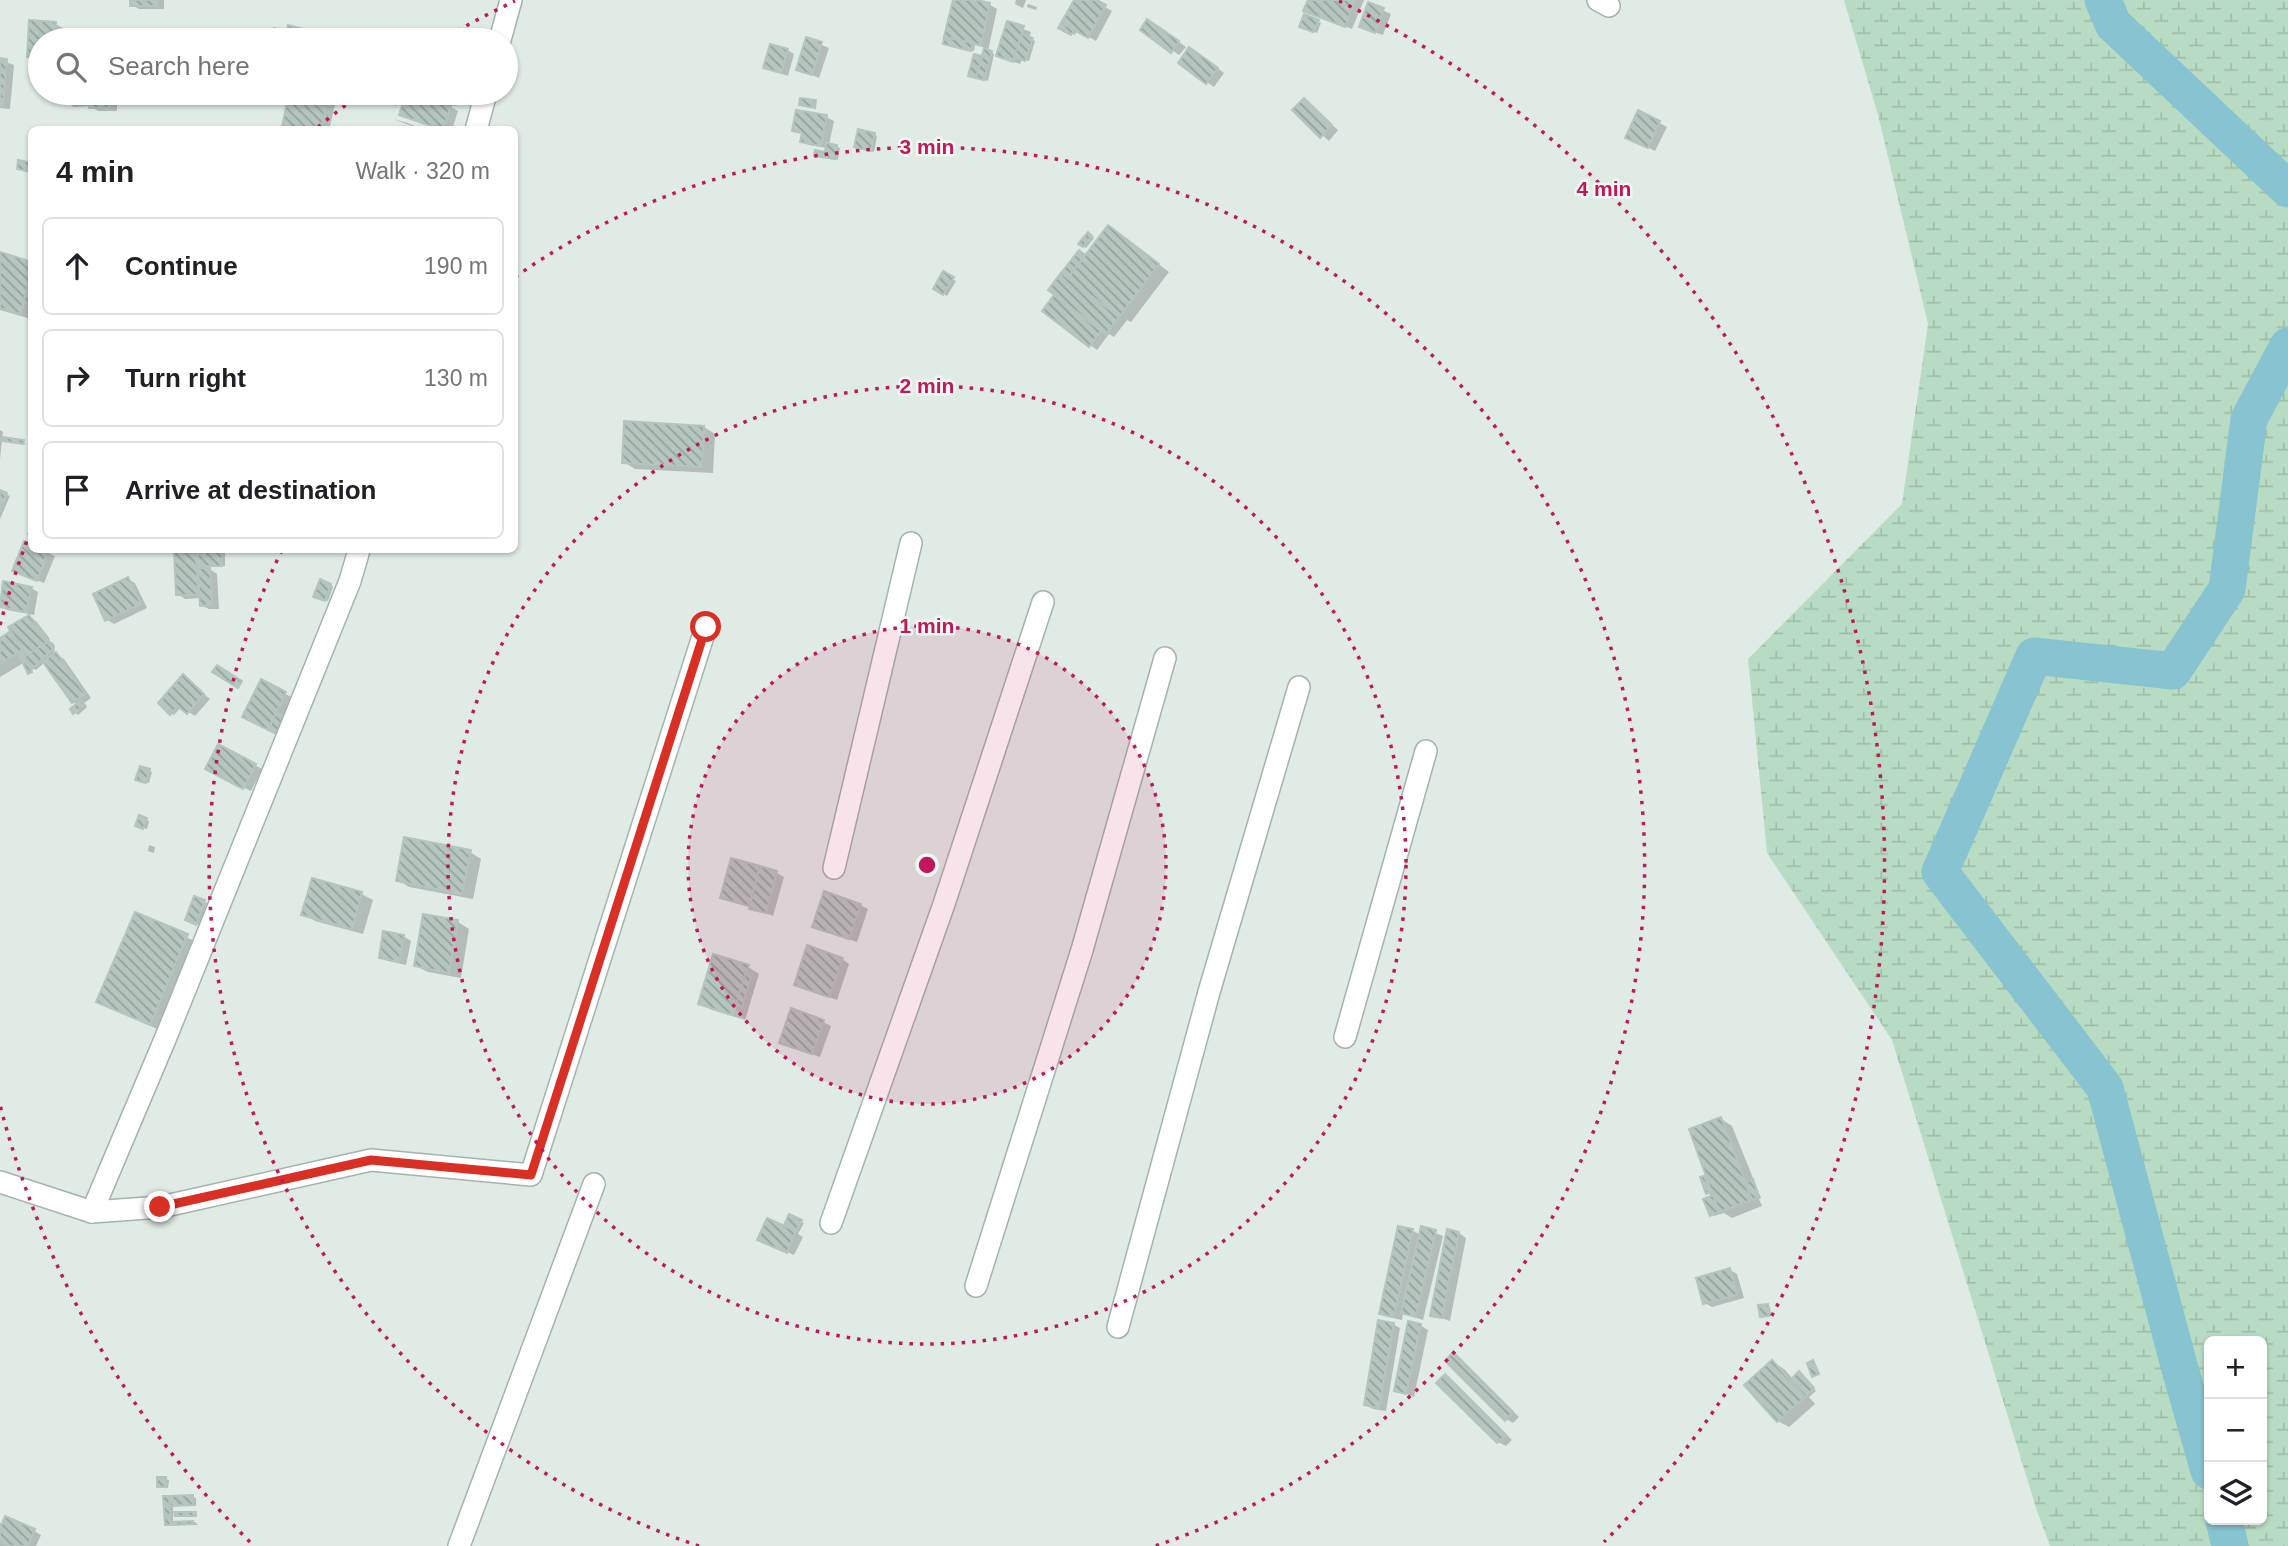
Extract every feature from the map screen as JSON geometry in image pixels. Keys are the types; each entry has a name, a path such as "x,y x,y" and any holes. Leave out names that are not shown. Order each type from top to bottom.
{"street":[{"path":"503,28 511,0"},
{"path":"477,126 483,105"},
{"path":"834,868 911,543"},
{"path":"92,1212 166,1037 350,581 358,553"},
{"path":"831,1223 944,904 1043,602"},
{"path":"0,1182 92,1212 160,1207 371,1160 531,1175 706,627"},
{"path":"976,1286 1082,950 1165,659"},
{"path":"1118,1326 1209,992 1299,687"},
{"path":"1345,1037 1426,751"},
{"path":"459,1546 594,1184"}],"green space":[{"path":"1844,0 2288,0 2288,1546 2050,1546 1892,1040 1767,853 1748,659 1902,504 1928,324 1878,115"}],"building":[{"path":"130,0 157,0 157,6 130,6"},
{"path":"953,0 990,3 981,45 944,37"},
{"path":"1074,0 1097,0 1106,5 1088,38 1061,23"},
{"path":"1308,0 1355,0 1345,27 1303,11"},
{"path":"1368,2 1384,8 1375,33 1359,27"},
{"path":"1304,14 1319,20 1313,32 1299,27"},
{"path":"1147,19 1179,41 1171,53 1140,30"},
{"path":"29,20 56,22 56,28 29,28"},
{"path":"1007,21 1024,26 1013,62 996,56"},
{"path":"1061,23 1074,30 1071,35 1058,28"},
{"path":"1022,34 1033,38 1025,61 1014,57"},
{"path":"806,37 822,42 812,75 796,70"},
{"path":"944,37 973,43 971,51 943,44"},
{"path":"770,44 788,49 781,73 763,68"},
{"path":"1189,47 1218,68 1206,84 1178,63"},
{"path":"984,48 992,51 984,80 976,78"},
{"path":"974,54 982,56 976,78 968,76"},
{"path":"0,58 7,59 3,106 0,106"},
{"path":"800,98 816,100 815,108 799,105"},
{"path":"1304,98 1332,125 1320,138 1292,110"},
{"path":"89,105 110,105 110,108 89,108"},
{"path":"286,105 327,105 322,126 282,126"},
{"path":"402,105 451,106 444,126 431,126 399,115"},
{"path":"796,110 827,115 821,146 800,142 802,133 792,131"},
{"path":"1638,110 1660,121 1648,148 1625,138"},
{"path":"858,129 875,133 871,151 854,147"},
{"path":"826,143 837,145 835,159 814,156 815,150 825,152"},
{"path":"18,160 28,162 28,171 17,169"},
{"path":"1108,225 1159,264 1119,317 1068,278"},
{"path":"1088,232 1092,236 1083,247 1078,244"},
{"path":"1079,250 1085,255 1068,278 1061,273"},
{"path":"0,252 28,261 28,287 20,314 0,308"},
{"path":"943,271 954,277 943,295 933,289"},
{"path":"1061,273 1119,317 1106,334 1048,290"},
{"path":"28,286 28,303 23,302"},
{"path":"1054,295 1101,331 1089,347 1042,311"},
{"path":"624,421 704,426 702,467 622,463"},
{"path":"2,437 24,440 23,444 1,441"},
{"path":"0,490 7,493 0,512"},
{"path":"24,541 28,542 28,553 47,553 37,581 12,571"},
{"path":"174,553 196,553 198,595 176,595"},
{"path":"198,553 222,553 222,566 198,566"},
{"path":"198,568 210,568 212,605 200,606"},
{"path":"128,577 141,604 105,621 93,594"},
{"path":"320,579 331,584 325,601 313,597"},
{"path":"3,581 32,587 26,612 0,607"},
{"path":"29,615 49,641 25,656 8,627"},
{"path":"11,631 22,650 0,664 0,638"},
{"path":"49,641 53,649 32,669 25,656"},
{"path":"56,652 85,694 72,703 43,662"},
{"path":"22,653 32,672 28,674 19,655"},
{"path":"217,665 242,681 238,688 212,672"},
{"path":"183,674 204,694 187,714 165,695"},
{"path":"261,679 286,692 268,730 242,717"},
{"path":"165,695 178,706 170,715 158,703"},
{"path":"81,700 85,705 73,714 70,709"},
{"path":"276,713 284,717 276,734 268,730"},
{"path":"218,744 256,764 243,789 205,769"},
{"path":"140,766 150,769 146,783 135,780"},
{"path":"139,815 147,818 143,829 135,826"},
{"path":"404,837 471,850 462,894 396,881"},
{"path":"731,858 760,866 749,906 720,898"},
{"path":"760,866 777,871 766,913 749,909"},
{"path":"312,878 362,892 352,929 301,915"},
{"path":"824,891 861,904 849,939 812,927"},
{"path":"194,896 205,900 196,925 185,920"},
{"path":"135,912 188,934 150,1025 96,1002"},
{"path":"423,914 458,920 449,973 414,966"},
{"path":"383,931 404,935 399,962 379,958"},
{"path":"807,945 843,958 829,997 794,985"},
{"path":"713,954 749,965 733,1015 698,1004"},
{"path":"746,972 752,974 742,1007 736,1005"},
{"path":"791,1008 824,1020 812,1054 779,1043"},
{"path":"1721,1117 1752,1200 1719,1212 1689,1129"},
{"path":"1704,1176 1711,1192 1706,1194 1700,1177"},
{"path":"1753,1179 1759,1197 1752,1200 1745,1182"},
{"path":"1713,1195 1719,1212 1710,1216 1703,1199"},
{"path":"789,1214 802,1220 796,1231 784,1225"},
{"path":"767,1218 796,1231 787,1253 757,1240"},
{"path":"1398,1226 1413,1229 1394,1317 1379,1314"},
{"path":"1421,1226 1436,1230 1416,1317 1401,1313"},
{"path":"1447,1229 1459,1232 1442,1318 1430,1316"},
{"path":"1730,1268 1737,1295 1703,1304 1696,1278"},
{"path":"1768,1304 1769,1316 1760,1317 1758,1305"},
{"path":"1378,1320 1394,1323 1379,1408 1364,1405"},
{"path":"1408,1321 1421,1324 1406,1394 1394,1391"},
{"path":"1453,1352 1513,1412 1505,1421 1445,1361"},
{"path":"1772,1360 1805,1397 1777,1422 1744,1385"},
{"path":"1813,1360 1819,1374 1812,1377 1807,1363"},
{"path":"1799,1371 1814,1388 1805,1397 1790,1380"},
{"path":"1445,1374 1506,1435 1497,1443 1436,1383"},
{"path":"157,1477 166,1477 166,1487 157,1487"},
{"path":"193,1495 193,1505 170,1506 169,1496"},
{"path":"163,1496 169,1496 171,1525 165,1525"},
{"path":"174,1512 196,1512 196,1516 175,1516"},
{"path":"5,1516 35,1529 28,1546 0,1546 0,1529"},
{"path":"193,1521 193,1524 171,1525 170,1522"}],"waterway":[{"path":"2103,0 2113,24 2288,189"},
{"path":"2206,1462 2105,1088 1940,872 2034,656 2173,671 2227,589 2249,419 2288,346"},
{"path":"2225,1525 2230,1546"}],"route":[{"path":"160,1207 371,1160 531,1175 706,627"}]}
